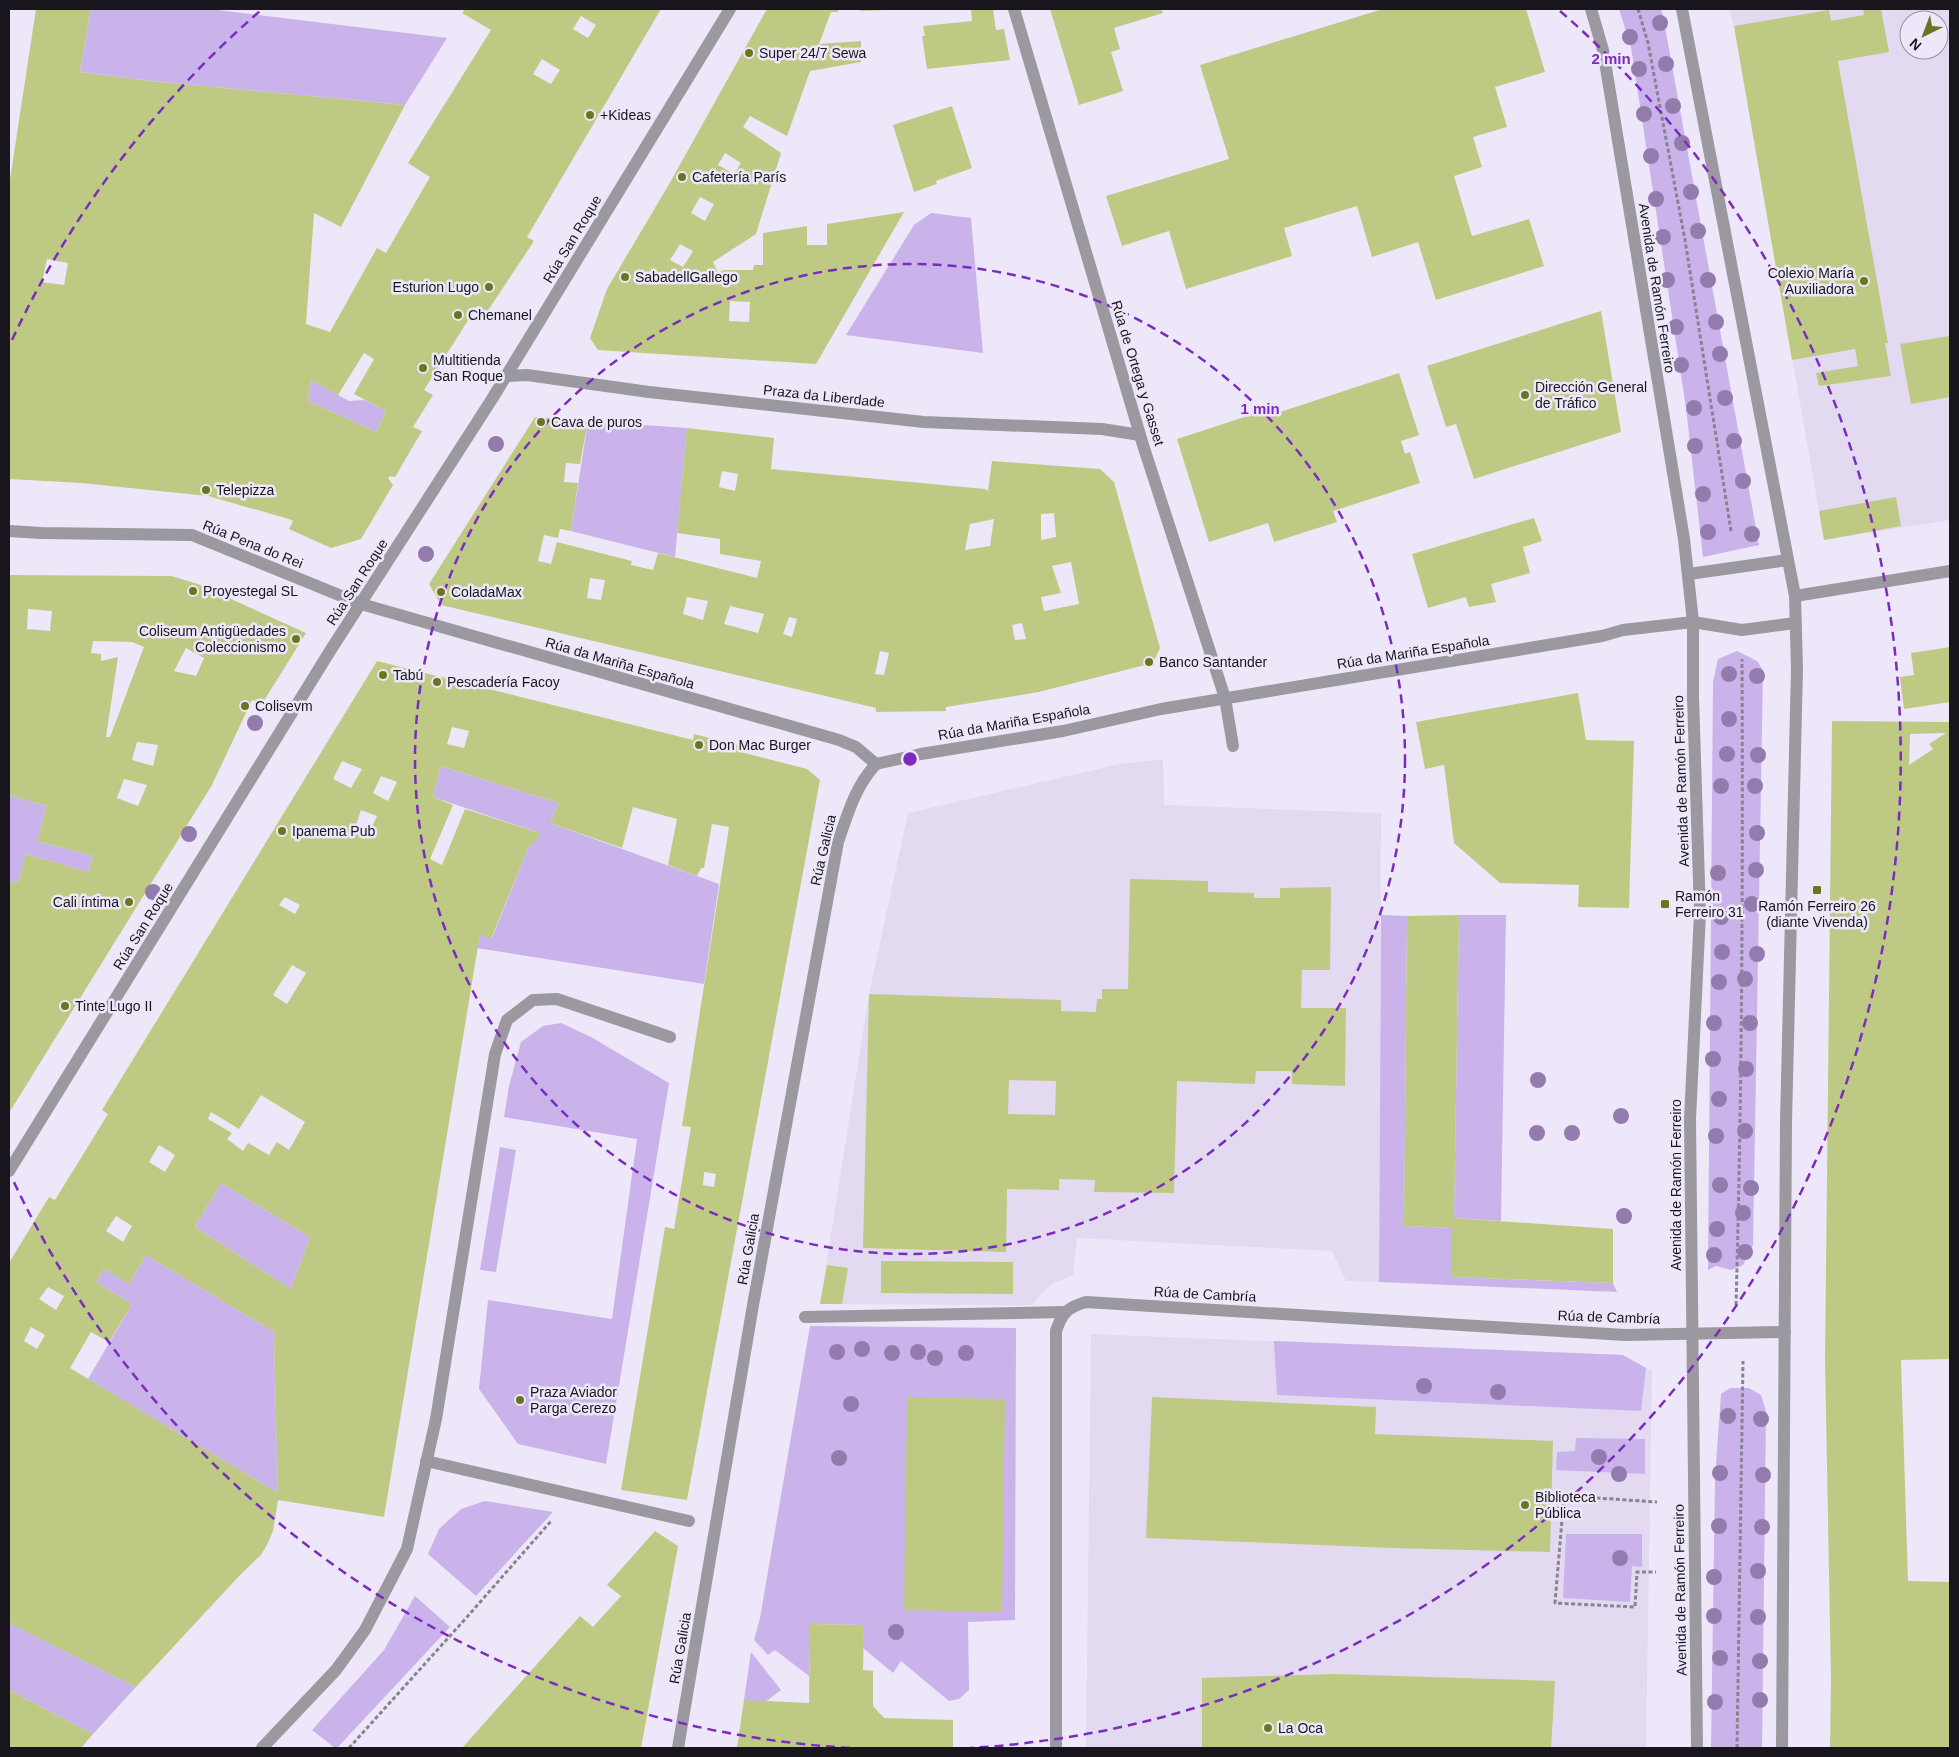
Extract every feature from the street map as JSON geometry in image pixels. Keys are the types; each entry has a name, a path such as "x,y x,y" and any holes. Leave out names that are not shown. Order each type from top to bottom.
{"street":[{"name":"Rúa San Roque","path":"9,1171 360,604 506,376 730,9"},
{"name":"Rúa de Ortega y Gasset","path":"1014,9 1140,435 1225,698 1233,746"},
{"name":"Avenida de Ramón Ferreiro","path":"1591,9 1603,50 1689,574 1693,622 1693,697 1700,913 1690,1119 1697,1748"},
{"path":"1682,9 1795,596 1797,669 1787,1060 1782,1748"},
{"name":"Praza da Liberdade","path":"506,376 528,375 649,392 924,422 1102,429 1140,435"},
{"name":"Rúa Pena do Rei","path":"9,531 192,535 360,604"},
{"path":"1689,574 1788,560"},
{"path":"1795,596 1950,571"},
{"name":"Rúa da Mariña Española","path":"360,604 838,740 856,747 876,764 921,754 1063,731 1161,709 1602,636 1623,630 1693,622"},
{"path":"1693,622 1742,630 1796,623"},
{"name":"Rúa Galicia","path":"678,1748 753,1305 838,842 853,797 864,776 876,764"},
{"path":"262,1748 336,1670 365,1630 407,1549 436,1419 495,1054 507,1020 533,1000 556,999 670,1037"},
{"name":"Rúa de Cambría","path":"1065,1312 1074,1305 1086,1302 1625,1335 1784,1332"},
{"path":"805,1317 1065,1312 1056,1331 1056,1748"},
{"path":"426,1461 689,1521"}],"path":[{"path":"1638,9 1648,43 1685,240 1732,531"},
{"path":"1737,1748 1743,932 1742,630"},
{"path":"349,1748 461,1625 574,1495"},
{"path":"1551,1496 1657,1502"},
{"path":"1564,1496 1555,1603 1635,1607 1637,1572 1656,1572"}],"shaded area":[{"path":"91,9 209,9 447,38 405,105 150,81 80,72"},
{"path":"1619,9 1661,9 1663,16 1759,545 1703,557 1686,408 1631,47"},
{"name":"Colexio María Auxiliadora","path":"1729,9 1950,9 1950,520 1824,540 1734,26"},
{"path":"931,213 971,218 983,353 846,335 914,225"},
{"path":"311,380 349,401 365,400 386,411 376,432 308,401"},
{"path":"588,421 687,428 675,557 571,531"},
{"path":"1737,651 1757,661 1763,670 1753,1245 1743,1265 1731,1270 1716,1266 1708,1270 1713,682 1718,659"},
{"path":"1163,759 1164,805 1381,813 1379,1282 1346,1281 1332,1251 1077,1238 1073,1275 1052,1284 1032,1305 820,1304 869,994 908,813 1120,764"},
{"path":"441,766 559,803 550,823 719,884 704,984 477,948 480,934 492,938 529,846 540,833 433,797"},
{"path":"9,795 47,806 37,841 93,856 88,872 26,854 18,883 9,881"},
{"path":"1381,915 1407,916 1404,1226 1451,1228 1451,1277 1613,1283 1617,1292 1379,1282"},
{"path":"1459,915 1506,915 1501,1221 1454,1218"},
{"path":"561,1023 591,1037 669,1083 606,1464 518,1444 479,1389 488,1300 612,1319 637,1139 504,1117 509,1086 521,1042 543,1026"},
{"path":"500,1147 516,1150 496,1272 480,1270"},
{"path":"221,1183 310,1237 291,1289 195,1227"},
{"path":"146,1255 276,1333 274,1339 278,1493 88,1379 132,1304 96,1282 104,1269 129,1284"},
{"path":"810,1326 1016,1328 1015,1620 968,1622 969,1690 959,1699 949,1701 901,1661 893,1673 863,1648 864,1625 811,1624 809,1676 775,1650 768,1655 754,1640 760,1618"},
{"path":"1091,1334 1623,1355 1652,1371 1646,1748 1086,1748"},
{"path":"1274,1341 1623,1355 1646,1368 1641,1411 1277,1395"},
{"path":"1730,1388 1749,1388 1761,1395 1766,1411 1762,1748 1711,1748 1715,1479 1721,1394"},
{"path":"1576,1438 1645,1439 1645,1474 1556,1470 1557,1452 1575,1451"},
{"path":"485,1501 553,1512 476,1596 428,1554 439,1529 461,1509"},
{"path":"1566,1534 1642,1534 1642,1567 1632,1566 1630,1602 1563,1598"},
{"path":"415,1596 450,1627 335,1748 312,1730 384,1650"},
{"path":"9,1623 136,1687 93,1734 9,1690"},
{"path":"751,1652 781,1690 765,1702 744,1700"}],"building":[{"path":"36,9 91,9 80,72 150,81 405,105 341,227 314,213 306,324 330,332 377,248 386,253 430,177 408,163 491,30 462,13 465,9 661,9 527,237 534,241 487,312 477,306 424,390 433,395 413,427 422,431 395,477 390,476 388,478 393,485 361,539 331,548 289,529 293,521 289,519 208,496 81,483 9,479 9,186","holes":["581,16 596,25 588,38 573,29","542,59 560,70 551,84 533,74","47,259 68,263 64,285 42,282","364,353 374,359 354,394 386,411 376,432 308,401 311,380 338,395"]},
{"path":"767,9 838,9 838,12 831,12 819,44 861,41 861,62 810,71 787,136 750,116 743,127 781,153 756,234 713,262 718,273 724,270 753,270 754,265 763,265 763,233 807,226 807,245 827,245 827,224 904,212 816,364 598,350 590,338 607,289 668,186","holes":["725,153 741,163 734,174 718,165","700,197 714,204 705,221 691,213","680,244 693,251 683,267 670,260","730,301 750,302 749,322 729,321"]},
{"path":"860,9 888,9 888,10 860,11"},
{"path":"971,9 993,9 996,30 1004,29 1010,60 927,69 922,36 925,36 923,26 972,21"},
{"path":"1050,9 1161,9 1163,13 1114,28 1120,49 1111,52 1123,91 1079,105"},
{"path":"1383,9 1526,9 1545,72 1495,87 1507,127 1473,137 1482,167 1454,176 1472,236 1529,219 1544,266 1436,300 1418,242 1372,257 1357,206 1284,228 1292,256 1186,289 1169,231 1122,246 1106,196 1229,159 1200,65"},
{"path":"1863,9 1881,9 1889,52 1838,61 1888,343 1885,343 1891,376 1819,386 1816,373 1858,366 1855,349 1792,360 1734,26 1829,10 1831,21 1864,15"},
{"path":"952,106 972,168 936,181 937,184 914,192 893,125"},
{"name":"Dirección General de Tráfico","path":"1601,311 1621,432 1474,479 1456,424 1446,427 1427,366"},
{"path":"1950,336 1950,397 1911,404 1900,344"},
{"path":"1399,373 1419,435 1401,441 1405,454 1410,452 1420,483 1333,511 1337,522 1274,542 1268,523 1209,542 1177,439 1269,409 1271,415"},
{"path":"535,417 588,421 580,464 566,463 564,482 578,483 571,531 560,529 558,538 544,535 538,561 551,564 557,542 632,561 631,565 653,570 658,553 757,578 761,561 720,554 720,539 677,533 687,428 774,438 771,469 985,489 988,491 992,461 1100,469 1114,482 1160,648 1153,663 1039,692 946,707 946,711 876,712 876,708 441,605 429,584","holes":["722,471 738,474 735,491 719,487","1054,513 1056,537 1041,540 1041,514","994,519 990,546 965,550 970,524","1071,562 1079,604 1044,611 1041,597 1061,593 1052,566","590,578 605,580 601,600 587,598","687,597 708,601 703,620 683,614","730,606 764,614 758,633 724,624","789,617 797,619 792,637 783,634","1022,623 1026,639 1015,640 1012,625","880,651 889,653 884,675 875,674"]},
{"path":"1896,497 1901,526 1824,540 1819,511"},
{"path":"1534,518 1542,541 1523,547 1530,573 1491,584 1496,602 1469,607 1466,597 1428,608 1412,554"},
{"path":"9,575 171,576 198,584 306,633 262,704 252,700 212,785 9,1113 9,881 18,883 26,854 88,872 93,856 37,841 47,806 9,795","holes":["28,609 52,611 50,631 27,629","93,641 132,642 144,647 110,737 106,737 118,657 101,661 101,654 91,653","186,648 204,658 196,676 174,671","137,742 158,745 153,766 132,760","124,779 147,785 138,806 117,798"]},
{"path":"1950,647 1950,702 1904,709 1900,677 1914,675 1911,653"},
{"path":"377,661 693,740 694,734 741,746 741,752 807,769 820,780 687,1500 621,1490 665,1227 674,1229 691,1127 682,1126 729,827 712,824 704,868 701,868 697,876 668,865 677,819 633,807 622,848 550,823 559,803 441,766 433,797 453,805 430,859 442,865 465,809 540,833 538,839 529,846 491,939 480,934 384,1517 278,1500 273,1531 261,1555 136,1687 9,1623 9,1263 49,1197 55,1200 108,1114 102,1110","holes":["452,727 469,731 464,748 447,744","342,761 362,769 351,788 333,779","381,776 397,782 388,801 373,793","361,810 377,816 370,831 356,825","285,897 300,905 295,914 279,905","292,965 306,973 287,1004 273,995","261,1095 305,1122 289,1150 277,1142 269,1155 248,1143 243,1151 227,1139 232,1133 208,1119 211,1112 239,1129","159,1145 175,1155 165,1172 149,1162","704,1172 716,1174 714,1187 703,1185","221,1183 310,1237 291,1289 195,1227","116,1216 132,1226 123,1242 106,1231","146,1255 276,1333 274,1339 278,1493 70,1368 91,1332 109,1342 132,1304 96,1282 104,1269 129,1284","48,1287 64,1296 56,1310 39,1299","31,1327 45,1335 37,1349 24,1341"]},
{"path":"1578,693 1586,740 1634,741 1629,908 1578,907 1579,885 1500,883 1454,843 1444,765 1425,769 1416,722"},
{"path":"1832,721 1950,722 1950,1359 1901,1360 1908,1581 1950,1582 1950,1748 1830,1748 1831,1680 1825,1360","holes":["1946,733 1929,744 1933,749 1909,765 1910,734"]},
{"path":"1130,879 1208,881 1208,892 1254,893 1254,898 1280,898 1280,888 1331,887 1330,970 1302,970 1301,1008 1346,1008 1345,1086 1292,1084 1292,1071 1256,1071 1255,1084 1177,1081 1174,1193 1094,1192 1095,1180 1059,1179 1059,1190 1007,1189 1006,1252 863,1248 869,994 1061,1000 1061,1011 1096,1012 1097,999 1102,999 1102,989 1128,989","holes":["1009,1080 1056,1081 1055,1115 1008,1114"]},
{"path":"1459,915 1454,1218 1613,1229 1613,1283 1451,1277 1451,1228 1404,1226 1407,916"},
{"path":"881,1261 1013,1262 1013,1294 881,1293"},
{"path":"827,1265 848,1268 842,1304 820,1304"},
{"path":"907,1397 1005,1399 1002,1612 904,1610"},
{"path":"1152,1397 1376,1407 1375,1434 1553,1441 1550,1552 1146,1538"},
{"path":"655,1531 678,1546 641,1748 462,1748 580,1616 593,1627 621,1596 607,1585"},
{"path":"810,1624 864,1625 863,1670 873,1671 873,1706 884,1718 953,1720 953,1748 737,1748 744,1700 809,1703"},
{"path":"1333,1674 1555,1681 1551,1748 1202,1748 1202,1678"},
{"path":"9,1690 93,1734 81,1748 9,1748"}],"place":[{"name":"Super 24/7 Sewa","path":"749,53"},
{"name":"+Kideas","path":"590,115"},
{"name":"Cafetería París","path":"682,177"},
{"name":"SabadellGallego","path":"625,277"},
{"name":"Colexio María Auxiliadora","path":"1864,281"},
{"name":"Esturion Lugo","path":"489,287"},
{"name":"Chemanel","path":"458,315"},
{"name":"Multitienda San Roque","path":"423,368"},
{"name":"Dirección General de Tráfico","path":"1525,395"},
{"name":"Cava de puros","path":"541,422"},
{"name":"Telepizza","path":"206,490"},
{"name":"Proyestegal SL","path":"193,591"},
{"name":"ColadaMax","path":"441,592"},
{"name":"Coliseum Antigüedades Coleccionismo","path":"296,639"},
{"name":"Banco Santander","path":"1149,662"},
{"name":"Tabú","path":"383,675"},
{"name":"Pescadería Facoy","path":"437,682"},
{"name":"Colisevm","path":"245,706"},
{"name":"Don Mac Burger","path":"699,745"},
{"name":"Ipanema Pub","path":"282,831"},
{"name":"Ramón Ferreiro 26 (diante Vivenda)","path":"1817,890"},
{"name":"Cali íntima","path":"129,902"},
{"name":"Ramón Ferreiro 31","path":"1665,904"},
{"name":"Tinte Lugo II","path":"65,1006"},
{"name":"Praza Aviador Parga Cerezo","path":"520,1400"},
{"name":"Biblioteca Pública","path":"1525,1505"},
{"name":"La Oca","path":"1268,1728"}]}
